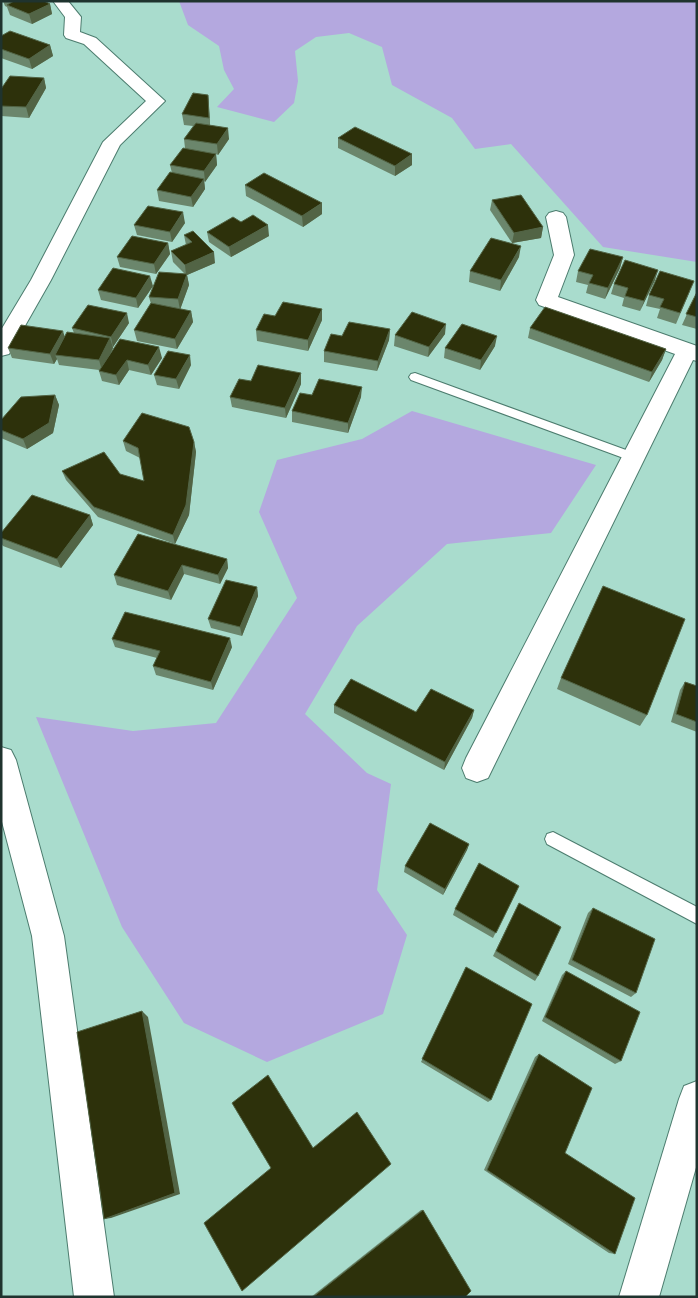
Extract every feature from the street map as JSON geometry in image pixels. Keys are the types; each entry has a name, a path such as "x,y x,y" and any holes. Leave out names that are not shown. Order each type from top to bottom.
{"street":[{"path":"1,349 41,280 112,142 156,101 90,41 72,35 73,17 60,1"},
{"path":"477,768 633,457 692,352 546,300 564,255 556,217"},
{"path":"1,760 48,936 94,1297"},
{"path":"640,1297 697,1099"}],"lane":[{"path":"415,377 633,457"},
{"path":"553,839 697,916"}],"shaded area":[{"path":"179,1 697,1 697,262 603,247 511,144 475,149 452,118 392,85 382,47 349,33 316,37 295,51 298,81 294,103 274,122 217,107 234,89 224,70 219,46 188,25"},
{"path":"412,411 596,465 551,533 447,544 357,626 305,714 367,773 391,784 377,890 407,935 383,1014 267,1062 184,1023 122,927 36,717 133,731 216,723 297,598 259,512 277,460 362,439"}],"building":[{"path":"14,1 44,1 50,4 29,14 7,5"},
{"path":"10,31 50,45 29,59 1,49 1,36"},
{"path":"10,76 44,78 26,107 1,106 1,89"},
{"path":"193,93 208,95 209,118 182,114"},
{"path":"196,123 228,128 217,144 184,139"},
{"path":"355,127 412,154 395,166 338,138"},
{"path":"183,148 216,154 204,171 170,165"},
{"path":"170,172 204,179 191,197 157,190"},
{"path":"264,173 322,203 302,216 245,185"},
{"path":"521,195 543,227 514,233 492,200"},
{"path":"148,206 183,212 170,232 134,225"},
{"path":"253,215 268,225 229,247 207,232 233,217 241,222"},
{"path":"193,231 214,252 185,265 171,251 192,242 184,235"},
{"path":"132,236 168,243 154,264 117,257"},
{"path":"491,238 521,246 501,280 470,271"},
{"path":"590,249 623,257 608,288 589,283 593,275 578,271"},
{"path":"625,260 658,270 644,301 625,296 628,288 614,284"},
{"path":"113,268 150,276 136,298 98,290"},
{"path":"660,271 694,281 680,313 660,307 664,299 649,295"},
{"path":"159,272 187,274 178,299 149,297"},
{"path":"697,292 697,317 686,314"},
{"path":"283,302 322,309 308,340 256,330 264,314 275,316"},
{"path":"151,303 191,311 175,339 134,330"},
{"path":"88,305 127,313 111,337 72,328"},
{"path":"545,307 666,349 652,372 530,328"},
{"path":"412,312 446,324 429,347 395,335"},
{"path":"349,322 390,329 378,361 324,351 331,334 342,336"},
{"path":"462,324 497,336 481,360 445,348"},
{"path":"21,325 63,331 50,354 8,348"},
{"path":"67,332 110,338 99,360 55,355"},
{"path":"120,339 159,347 148,365 127,360 116,375 99,371"},
{"path":"168,351 190,355 176,379 154,375"},
{"path":"258,365 301,373 285,408 230,397 239,379 251,381"},
{"path":"319,379 362,387 348,423 292,411 300,393 312,395"},
{"path":"55,395 49,423 23,439 1,430 1,420 21,397"},
{"path":"142,413 189,427 194,442 186,505 173,535 94,507 62,471 104,452 120,474 144,481 138,448 123,441"},
{"path":"32,495 90,515 57,559 1,538 1,533"},
{"path":"138,534 227,559 218,575 182,565 168,591 114,575"},
{"path":"226,580 257,587 240,627 208,619"},
{"path":"603,586 685,619 647,715 561,678"},
{"path":"125,612 230,638 211,682 153,666 160,651 112,639"},
{"path":"351,679 416,712 431,689 474,710 445,762 334,705"},
{"path":"685,682 697,686 697,722 676,714"},
{"path":"430,823 469,844 445,889 405,866"},
{"path":"479,863 519,886 496,933 455,909"},
{"path":"519,903 561,927 538,976 496,951"},
{"path":"593,908 655,939 636,993 572,960"},
{"path":"466,967 532,1004 491,1100 422,1059"},
{"path":"566,971 640,1012 621,1061 545,1017"},
{"path":"142,1011 175,1193 104,1219 77,1032"},
{"path":"539,1054 592,1088 565,1153 635,1198 615,1254 487,1170"},
{"path":"268,1075 313,1148 357,1112 391,1164 242,1291 204,1223 271,1168 232,1103"},
{"path":"423,1210 471,1291 465,1297 313,1297"}]}
